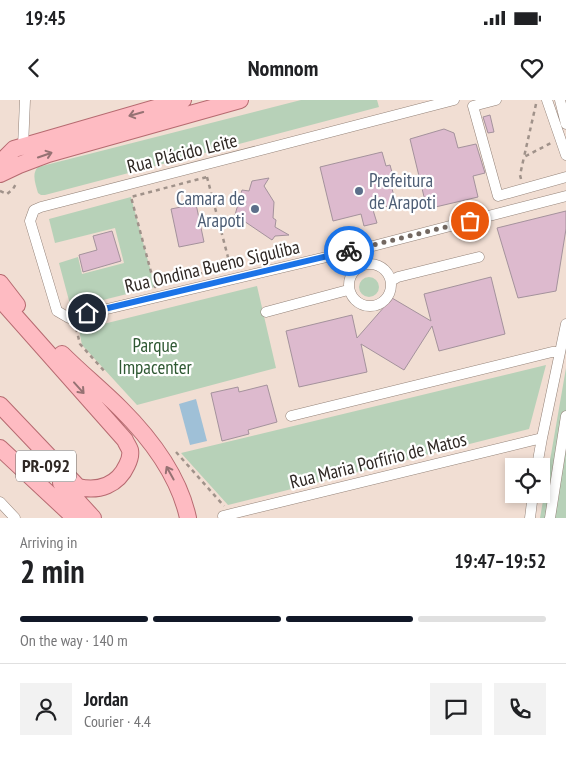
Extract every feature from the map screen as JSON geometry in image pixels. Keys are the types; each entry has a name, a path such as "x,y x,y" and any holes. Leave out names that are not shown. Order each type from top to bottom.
{"main road":[{"path":"0,162 14,153 183,100"},
{"path":"14,153 48,154 200,105 240,100"},
{"path":"0,174 14,153"},
{"path":"0,186 14,153"},
{"path":"0,283 21,311 66,358 122,409 159,453 174,478 188,518"},
{"path":"0,299 125,440 130,451 129,461 124,472 106,487 95,489 78,488 0,405"},
{"name":"PR-092","path":"0,414 93,518"},
{"path":"0,448 75,518"}],"street":[{"path":"14,153 25,100"},
{"name":"Rua Plácido Leite","path":"69,318 57,311 30,221 34,210 454,100"},
{"path":"496,100 473,106 498,196 566,177"},
{"path":"548,100 566,155"},
{"path":"560,100 566,124"},
{"name":"Rua Ondina Bueno Siguliba","path":"69,318 373,246 566,196"},
{"path":"373,246 375,264"},
{"path":"346,252 355,270"},
{"path":"391,281 398,277 479,257"},
{"path":"367,264 375,264 385,270 391,281 392,288 389,295 380,304 366,306 354,300 348,290 349,281 355,270 367,264"},
{"path":"266,312 348,290"},
{"path":"538,458 566,324"},
{"path":"291,416 552,352 560,352"},
{"path":"550,518 566,416"},
{"name":"Rua Maria Porfírio de Matos","path":"224,517 542,438"},
{"path":"0,502 15,518"},
{"path":"530,518 532,503"}],"path":[{"path":"524,188 520,175 537,100"},
{"path":"524,157 548,144 560,140"},
{"path":"207,177 230,265 155,287 131,197 207,177"}],"green space":[{"path":"301,100 377,100 379,107 45,195 38,193 34,176 38,167"},
{"path":"131,197 155,287 71,308 59,263 78,257 82,274 124,263 115,228 55,243 49,219"},
{"path":"369,277 376,280 379,287 376,294 369,297 362,294 359,287 362,280"},
{"name":"Parque Impacenter","path":"257,286 276,368 137,405 82,345 79,330"},
{"path":"546,365 529,429 228,505 181,453"},
{"path":"566,368 566,518 540,518 543,503 550,503 550,460"}],"water":[{"path":"196,399 207,441 190,445 179,404"}],"building":[{"path":"490,115 494,132 488,133 483,117"},
{"path":"444,129 454,133 458,148 476,144 485,173 473,176 478,197 427,209 410,139"},
{"name":"Prefeitura de Arapoti","path":"382,152 386,166 390,165 393,176 389,177 396,204 373,210 377,223 364,226 361,214 333,221 320,167"},
{"name":"Camara de Arapoti","path":"269,178 264,186 274,202 273,218 276,220 275,227 289,235 275,236 272,240 235,215 242,190 249,191 252,181"},
{"path":"196,204 204,242 179,247 171,209"},
{"path":"566,211 566,229 556,291 518,298 497,228"},
{"path":"112,231 121,261 83,272 79,255 97,250 93,236"},
{"path":"491,277 505,334 439,351 432,326 404,370 361,344 367,372 299,387 286,331 352,315 357,338 392,298 431,321 424,294"},
{"path":"267,385 277,422 248,430 249,434 222,441 211,393 238,387 239,392"}],"way so far":[{"path":"349,251 470,221"}],"place":[{"name":"Prefeitura de Arapoti","path":"359,191"},
{"name":"Camara de Arapoti","path":"255,209"}],"route":[{"path":"87,313 349,251"}]}
